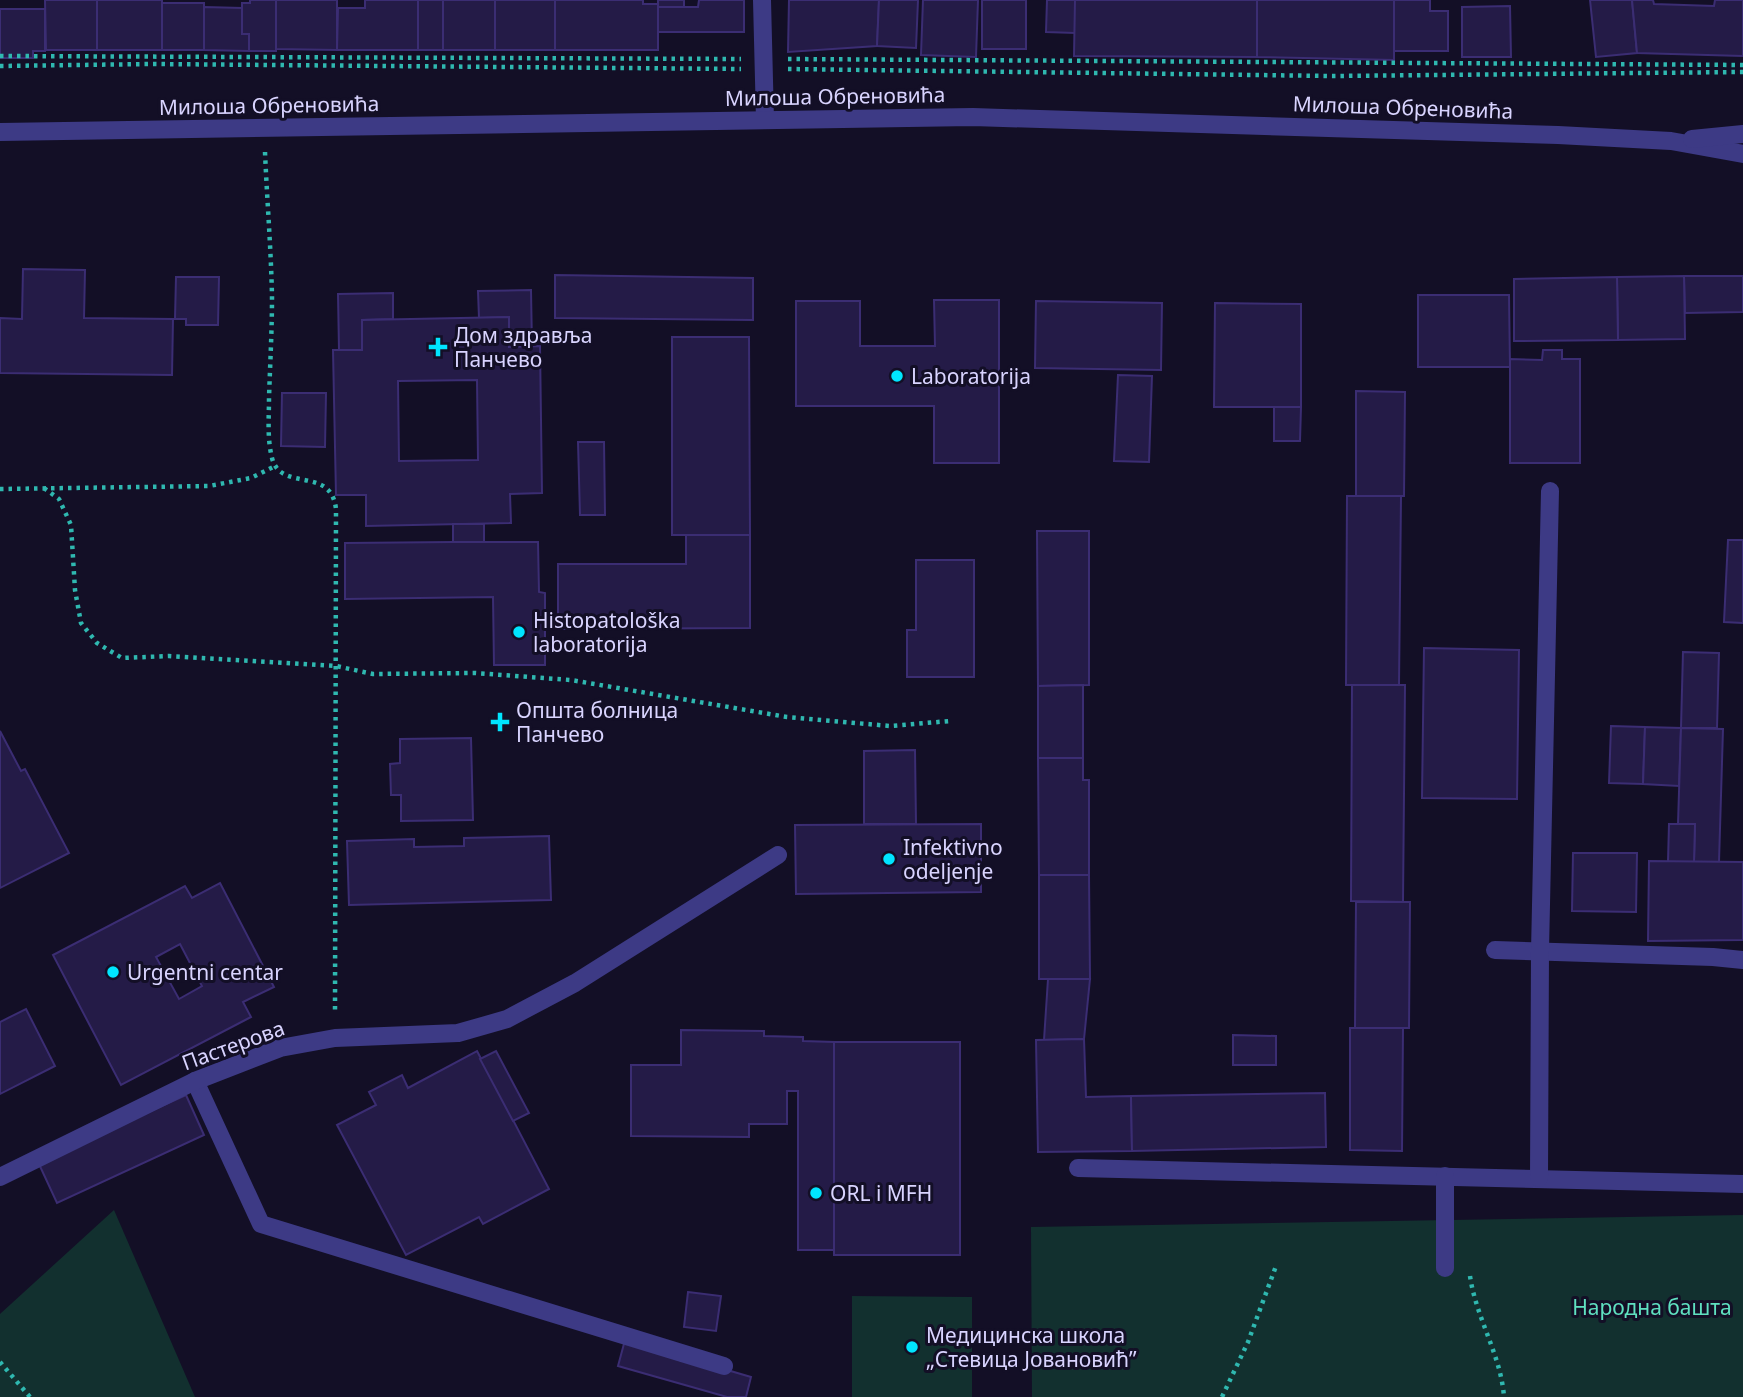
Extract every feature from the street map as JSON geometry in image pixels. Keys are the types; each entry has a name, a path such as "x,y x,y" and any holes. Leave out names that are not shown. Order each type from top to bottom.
{"street":[{"path":"762,0 765,120"},
{"name":"Милоша Обреновића","path":"0,132 973,117 1671,141"},
{"path":"1671,141 1743,134"},
{"path":"1671,141 1738,155"},
{"path":"1539,1178 1540,951 1550,491"},
{"name":"Пастерова","path":"0,1177 195,1081 280,1048 335,1038 458,1033 507,1019 575,983 778,855"},
{"path":"1495,950 1743,960"},
{"path":"195,1081 261,1224 724,1366"},
{"path":"1078,1168 1743,1184"},
{"path":"1445,1176 1445,1268"}],"path":[{"path":"0,57 763,64 1332,76 1743,72"},
{"path":"0,66 1743,65"},
{"path":"263,128 272,296 268,431 272,460 286,476 319,483 335,499 335,1038"},
{"path":"0,489 209,486 251,478 276,466"},
{"path":"44,488 59,499 71,525 75,590 81,622 97,643 122,658 169,656 336,666 373,674 475,673 571,680 787,717 890,726 950,721"},
{"path":"1222,1397 1248,1342 1276,1266"},
{"path":"1468,1269 1472,1291 1501,1374 1504,1397"},
{"path":"0,1362 30,1397"}],"green space":[{"path":"114,1210 195,1397 0,1397 0,1314"},
{"name":"Народна башта","path":"1743,1215 1743,1397 1032,1397 1031,1227"},
{"name":"Медицинска школа „Стевица Јовановић”","path":"852,1296 972,1297 972,1397 852,1397"}],"building":[{"path":"45,0 97,0 97,50 46,50"},
{"path":"97,0 162,0 162,50 97,50"},
{"path":"250,0 276,0 276,51 249,51 249,34 242,34 242,3 250,3"},
{"path":"276,0 337,0 337,50 276,49"},
{"path":"365,0 418,0 418,50 337,50 338,8 365,8"},
{"path":"418,0 443,0 443,50 418,50"},
{"path":"443,0 495,0 495,50 443,50"},
{"path":"495,0 555,0 555,50 495,50"},
{"path":"555,0 643,0 643,4 658,4 658,50 555,50"},
{"path":"658,0 684,0 684,7 658,7"},
{"path":"699,0 744,0 744,32 658,32 658,7 698,7"},
{"path":"789,0 879,0 877,46 788,52"},
{"path":"879,0 918,0 916,48 877,46"},
{"path":"923,0 978,0 976,57 921,55"},
{"path":"982,0 1026,0 1026,49 982,49"},
{"path":"1047,0 1075,0 1075,33 1046,32"},
{"path":"1075,0 1257,0 1257,57 1074,56"},
{"path":"1257,0 1394,0 1394,60 1257,57"},
{"path":"1394,0 1430,0 1430,11 1448,11 1448,51 1394,51"},
{"path":"1590,0 1632,0 1637,53 1596,57"},
{"path":"1632,0 1653,0 1654,4 1714,6 1715,0 1743,0 1743,56 1637,53"},
{"path":"162,3 204,3 204,50 162,50"},
{"path":"1510,6 1511,57 1462,57 1462,7"},
{"path":"204,7 242,8 242,34 249,34 249,51 204,50"},
{"path":"0,9 45,9 45,51 33,51 33,58 0,58"},
{"path":"23,269 85,270 84,318 173,319 172,375 0,373 0,318 22,319"},
{"path":"555,275 753,278 753,320 555,318"},
{"path":"1684,276 1743,276 1743,312 1685,313"},
{"path":"1684,276 1685,339 1618,340 1617,277"},
{"path":"176,277 219,277 218,325 186,325 186,319 175,319"},
{"path":"1617,277 1618,340 1514,341 1514,279"},
{"path":"531,290 532,347 509,347 509,317 479,318 478,291"},
{"path":"393,293 393,319 362,320 362,350 339,350 338,294"},
{"path":"1418,295 1509,295 1510,367 1418,367"},
{"name":"Laboratorija","path":"934,300 999,300 999,463 934,463 934,406 796,406 796,301 860,301 860,346 935,346"},
{"path":"1036,301 1162,303 1161,370 1035,368"},
{"path":"1215,303 1301,304 1301,407 1214,407"},
{"path":"509,317 509,347 540,346 542,493 510,494 511,523 366,526 366,495 336,495 333,350 362,350 362,320","holes":["477,380 478,460 399,461 398,381"]},
{"path":"672,337 749,337 750,535 672,535"},
{"path":"1543,350 1562,350 1562,359 1580,359 1580,463 1510,463 1510,359 1542,360"},
{"path":"1118,375 1152,376 1149,462 1114,461"},
{"path":"1356,391 1405,392 1404,496 1356,496"},
{"path":"282,393 326,393 325,447 281,446"},
{"path":"1274,407 1301,407 1300,441 1274,441"},
{"path":"578,442 604,442 605,515 580,515"},
{"path":"1347,496 1401,496 1399,685 1346,685"},
{"path":"453,524 484,524 484,542 453,542"},
{"path":"1037,531 1089,531 1089,685 1038,686"},
{"path":"686,535 750,535 750,628 558,629 558,564 686,564"},
{"path":"1728,540 1743,540 1743,623 1724,622"},
{"name":"Histopatološka laboratorija","path":"538,542 539,592 545,593 545,665 494,665 493,597 345,599 345,543"},
{"path":"916,560 974,560 974,677 907,677 907,630 916,630"},
{"path":"1424,648 1519,650 1517,799 1422,798"},
{"path":"1683,652 1719,653 1717,728 1681,728"},
{"path":"1083,685 1083,758 1038,758 1038,686"},
{"path":"1352,685 1405,685 1403,902 1351,901"},
{"path":"1611,726 1645,727 1643,784 1609,783"},
{"path":"1645,727 1681,728 1679,786 1643,784"},
{"path":"1681,728 1723,729 1719,862 1694,862 1695,824 1678,824"},
{"path":"0,731 21,771 25,769 69,853 0,888"},
{"path":"471,738 473,820 401,821 401,795 391,795 390,764 400,763 400,739"},
{"path":"915,750 916,824 864,824 864,751"},
{"path":"1038,758 1083,758 1083,780 1089,780 1089,875 1039,875"},
{"name":"Infektivno odeljenje","path":"981,824 981,892 796,894 795,825"},
{"path":"1669,824 1695,824 1694,862 1668,862"},
{"path":"549,836 551,900 349,905 347,841 414,839 414,847 464,846 464,838"},
{"path":"1573,853 1637,853 1636,912 1572,911"},
{"path":"1649,861 1743,862 1743,940 1648,941"},
{"path":"1039,875 1089,875 1090,979 1039,979"},
{"name":"Urgentni centar","path":"220,883 274,987 243,1002 251,1017 121,1085 53,955 185,886 192,898","holes":["180,944 202,986 179,999 156,957"]},
{"path":"1356,902 1410,902 1409,1028 1355,1028"},
{"path":"1048,979 1090,979 1084,1039 1044,1040"},
{"path":"26,1009 55,1066 0,1094 0,1022"},
{"path":"1350,1028 1403,1028 1402,1151 1350,1150"},
{"name":"ORL i MFH","path":"681,1030 764,1031 764,1036 803,1037 803,1041 834,1042 834,1250 798,1250 798,1091 787,1091 787,1124 749,1124 749,1137 631,1136 631,1065 681,1065"},
{"path":"1233,1035 1276,1036 1276,1065 1233,1065"},
{"path":"1084,1039 1086,1097 1131,1096 1132,1151 1038,1152 1036,1040"},
{"path":"834,1042 960,1042 960,1255 834,1255"},
{"path":"477,1051 549,1189 483,1224 479,1217 406,1255 337,1125 376,1105 369,1092 402,1075 408,1088"},
{"path":"496,1051 529,1113 513,1121 480,1059"},
{"path":"1325,1093 1326,1147 1132,1151 1131,1096"},
{"path":"186,1095 204,1135 57,1203 38,1162"},
{"path":"688,1292 721,1296 716,1331 684,1327"},
{"path":"625,1340 751,1377 746,1397 727,1397 618,1366"}],"place":[{"name":"Дом здравља Панчево","path":"438,347"},
{"name":"Laboratorija","path":"897,376"},
{"name":"Histopatološka laboratorija","path":"519,632"},
{"name":"Општа болница Панчево","path":"500,722"},
{"name":"Infektivno odeljenje","path":"889,859"},
{"name":"Urgentni centar","path":"113,972"},
{"name":"ORL i MFH","path":"816,1193"},
{"name":"Медицинска школа „Стевица Јовановић”","path":"912,1347"}]}
